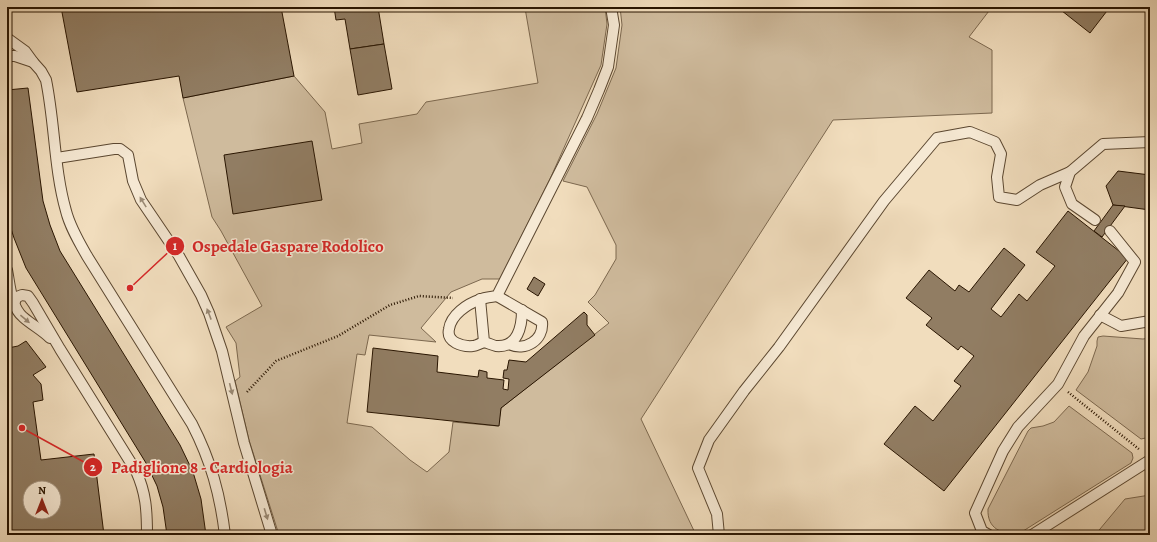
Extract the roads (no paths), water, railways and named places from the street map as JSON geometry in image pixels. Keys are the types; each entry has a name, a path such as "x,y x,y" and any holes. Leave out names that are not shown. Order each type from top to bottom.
{"lane":[{"path":"497,296 587,118 599,90 608,67 614,25 611,7"},
{"path":"7,38 26,51 46,80 56,158 66,213 79,242 201,440 218,489 225,535"},
{"path":"7,56 19,57 33,62"},
{"path":"719,535 717,514 698,468 709,440 744,391 780,347 884,202 937,138 970,132 995,142 1001,154 997,177 999,197 1017,200 1040,185 1070,172 1103,144 1150,142"},
{"path":"56,158 120,149 128,155 133,181 141,200 179,256 201,295 209,313 222,351 244,443 272,535"},
{"path":"1070,172 1065,186 1072,204 1095,220"},
{"path":"989,535 982,531 975,512 1002,451 1018,427 1058,384 1084,336 1118,293 1135,262 1110,231"},
{"path":"7,270 14,303 21,316 44,332 60,348"},
{"path":"14,303 17,297 22,295 28,296 136,471 145,493 147,504 148,535"},
{"path":"509,344 515,347 522,347 539,338 543,330 542,322 522,310 497,296 480,299 464,308 453,319 448,330 451,338 456,344 473,346 484,342 497,346 509,344 516,338 522,323 522,310"},
{"path":"480,299 484,342"},
{"path":"1100,315 1120,326 1150,321"},
{"path":"1032,535 1147,457"}],"place":[{"name":"Ospedale Gaspare Rodolico","path":"130,288"},
{"name":"Padiglione 8 - Cardiologia","path":"22,428"}]}
